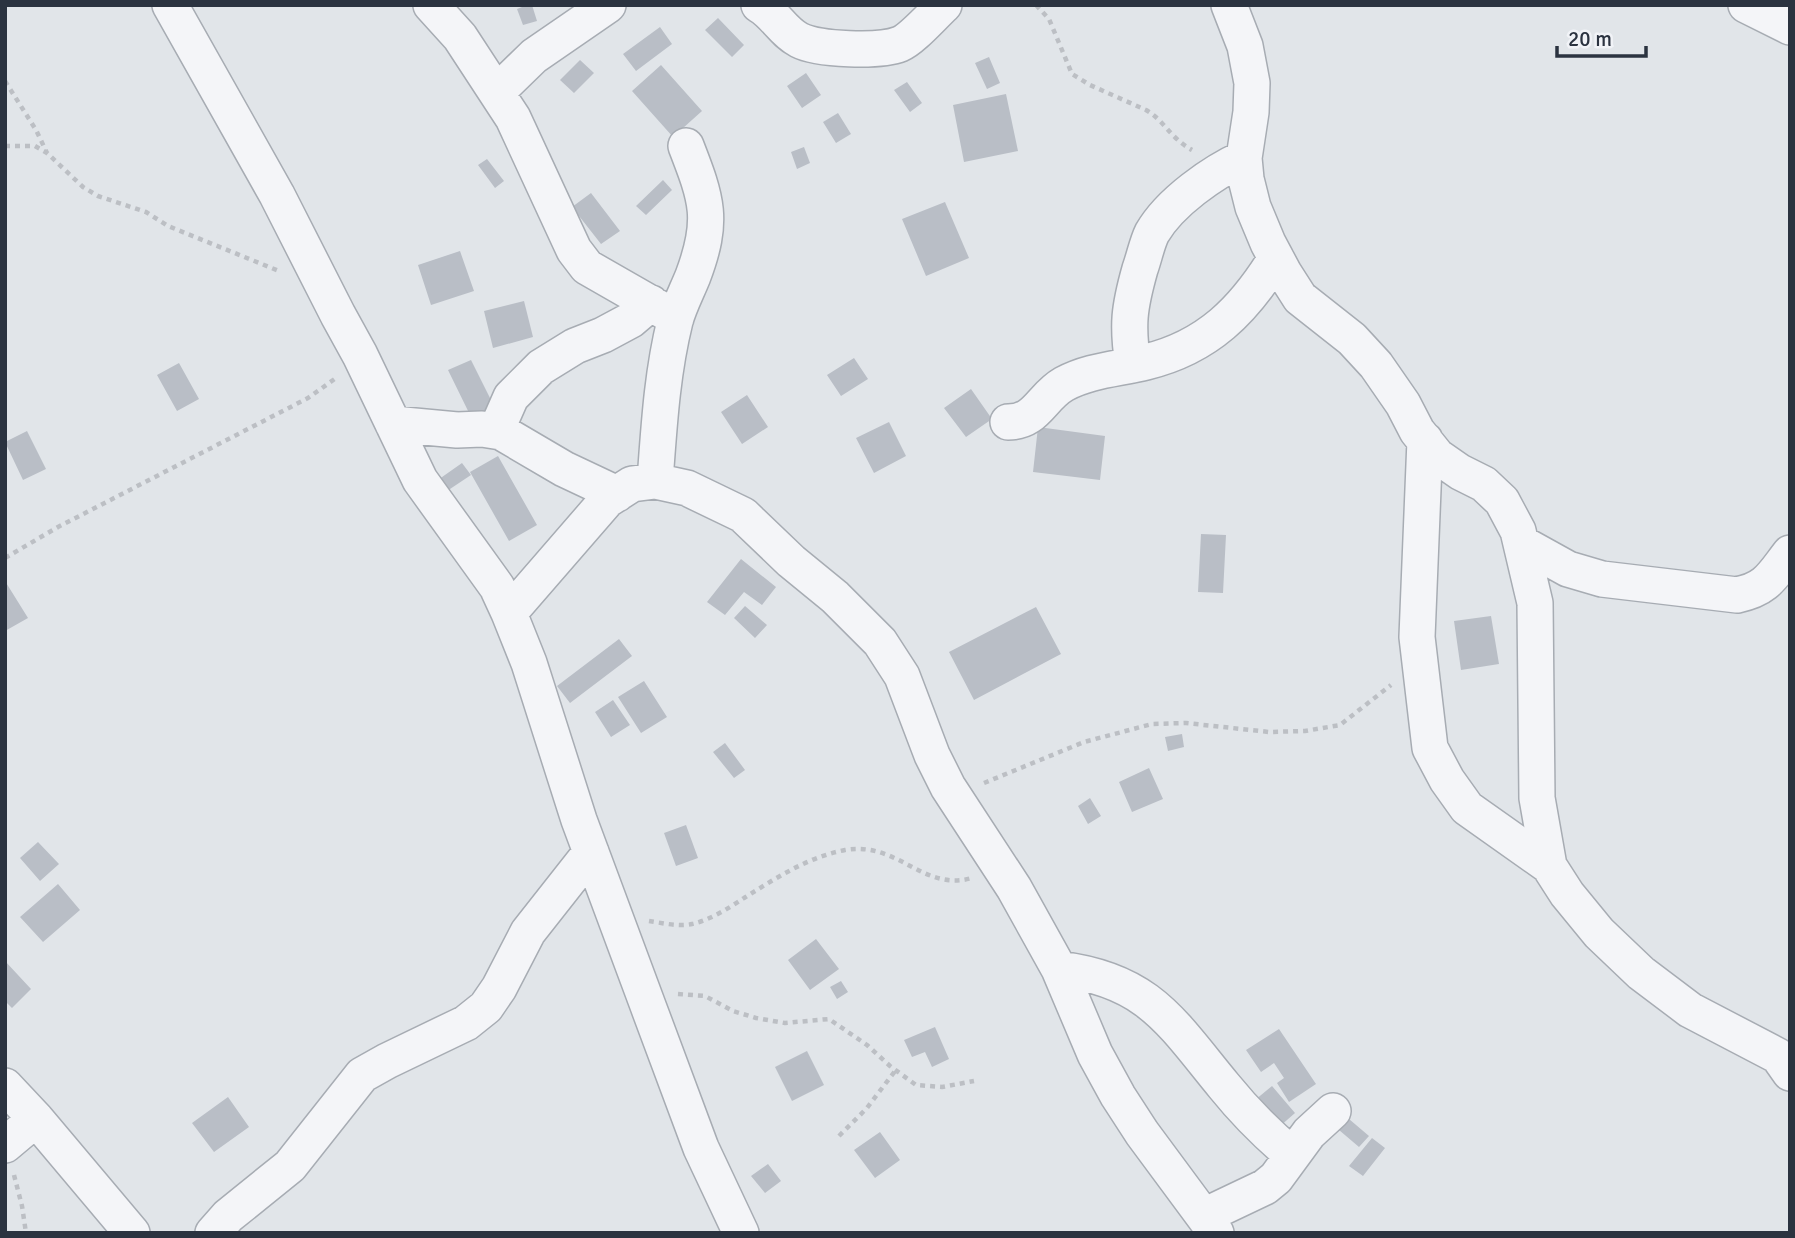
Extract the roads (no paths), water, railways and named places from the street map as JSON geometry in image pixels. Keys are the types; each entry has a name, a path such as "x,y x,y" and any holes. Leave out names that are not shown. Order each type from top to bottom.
{"street":[{"path":"170,5 277,195 360,355 420,480 497,587 529,663 591,852 701,1148 741,1233"},
{"path":"431,5 460,37 513,118 548,199 574,250 587,267 664,311"},
{"path":"497,92 534,56 608,5"},
{"path":"759,5 796,39 806,44 864,48 902,44 944,5"},
{"path":"1133,365 1128,330 1130,307 1152,233 1188,195 1233,163 1251,111 1252,83 1245,46 1229,5"},
{"path":"1746,5 1790,27"},
{"path":"655,481 665,368 664,311 706,236 702,187 686,146"},
{"path":"1233,163 1246,179 1253,208 1276,258 1300,298 1352,339 1376,365 1437,456 1484,484 1502,501 1518,531 1535,603 1537,798 1549,866"},
{"path":"1008,422 1024,421 1062,385 1084,375 1133,365 1197,344 1223,325 1260,285 1276,258"},
{"path":"496,431 511,397 541,367 575,346 631,320 664,311"},
{"path":"393,425 496,431 515,438 564,469 617,494"},
{"path":"1424,440 1417,637 1430,748 1447,780 1466,808 1549,866 1567,894 1599,933 1641,973 1690,1010 1778,1056 1790,1073"},
{"path":"509,613 607,500 632,484 655,481 687,488 743,515 790,561 835,597 880,642 902,676 932,755 1059,969 1095,1054 1118,1096 1142,1133 1210,1224 1276,1178 1309,1133 1333,1111"},
{"path":"1521,543 1568,569 1602,579 1737,595 1753,592 1766,584 1790,553"},
{"path":"213,1233 228,1216 290,1166 362,1076 466,1023 486,1007 528,932 591,852"},
{"path":"1059,969 1100,976 1128,987 1168,1016 1259,1127 1292,1155"},
{"path":"5,1086 132,1233"},
{"path":"7,1144 36,1119"}]}
